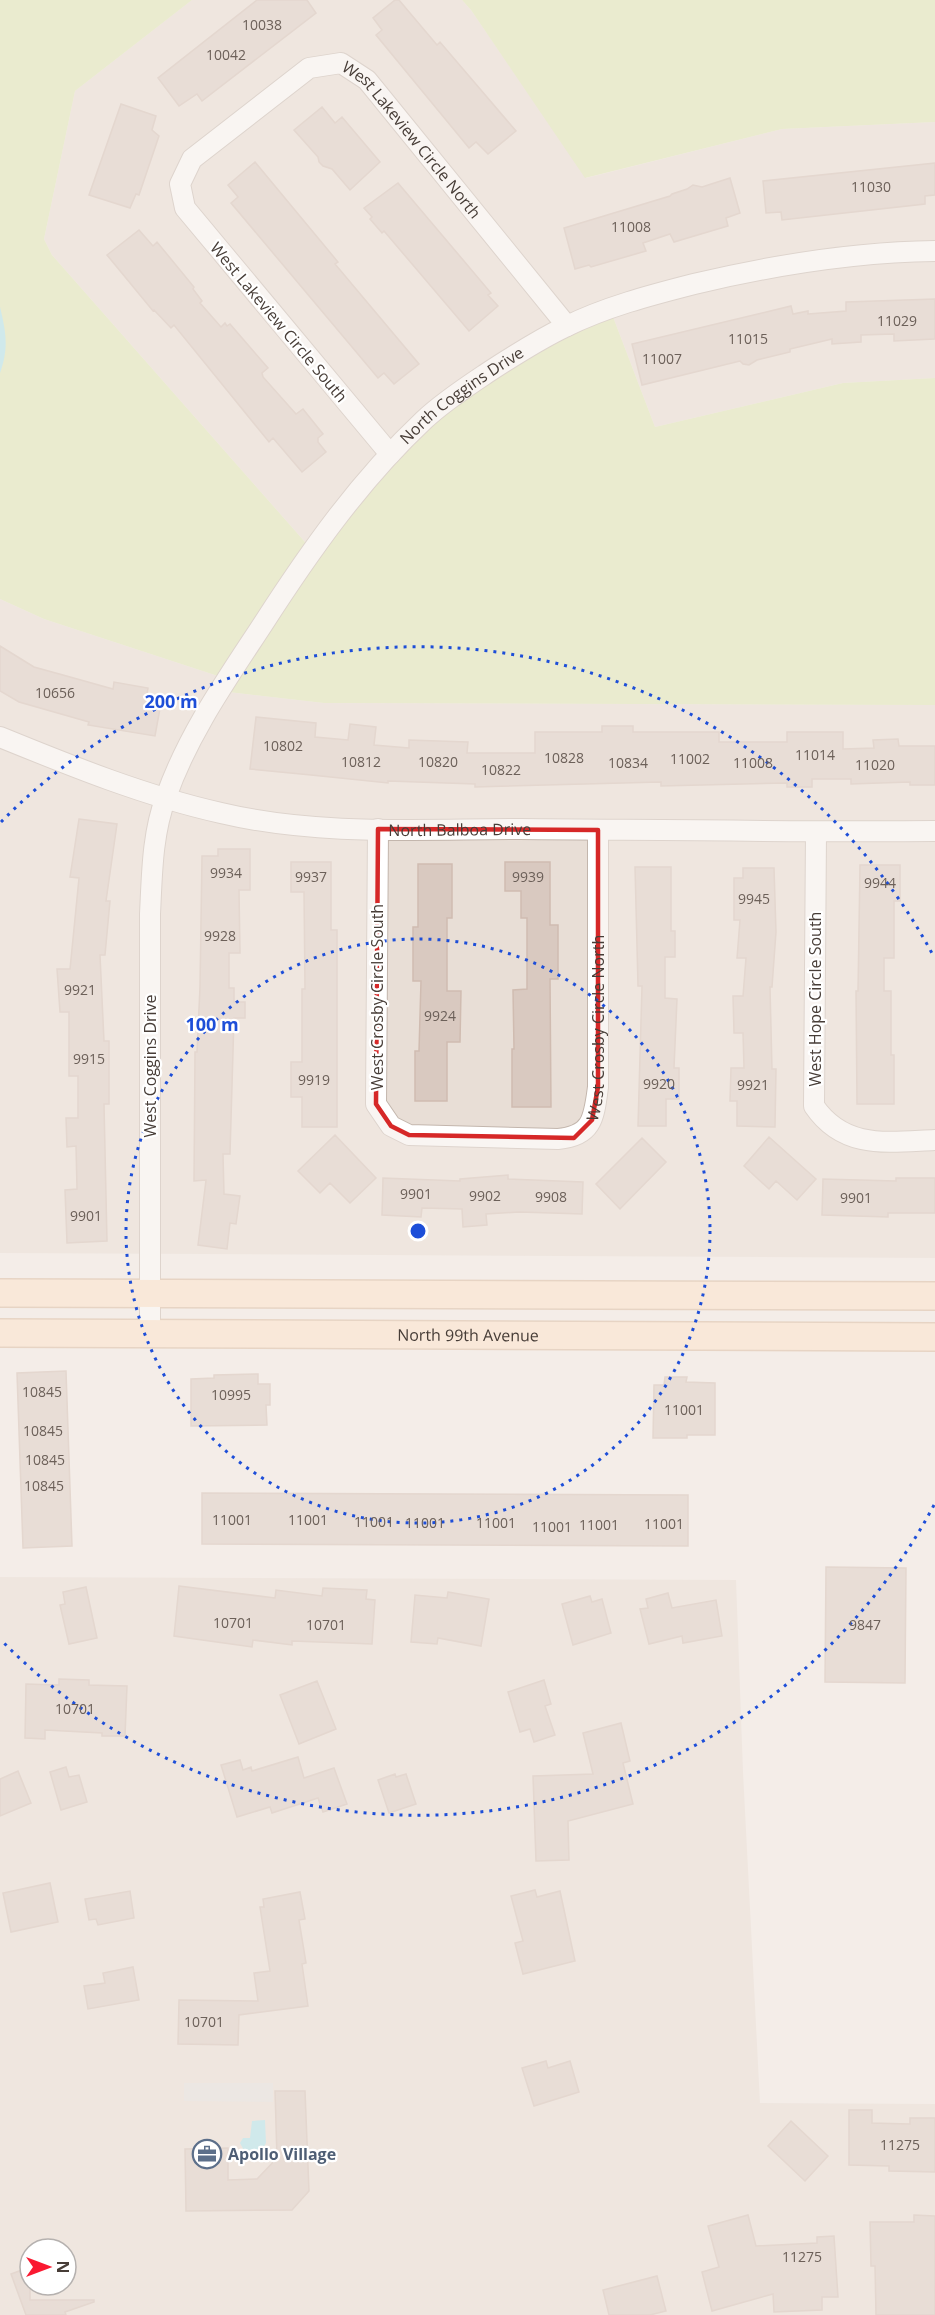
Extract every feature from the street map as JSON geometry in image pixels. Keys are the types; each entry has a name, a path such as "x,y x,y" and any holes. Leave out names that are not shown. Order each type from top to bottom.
{"main road":[{"path":"0,1293 935,1296"},
{"name":"North 99th Avenue","path":"0,1334 935,1336"}],"street":[{"name":"West Lakeview Circle North","path":"180,184 192,159 309,68 341,63 367,80 567,326"},
{"name":"West Lakeview Circle South","path":"180,184 185,208 390,454"},
{"name":"North Coggins Drive","path":"165,798 200,722 290,582 351,499 390,454 426,418 467,386 516,354 567,326 663,292 735,274 809,260 855,254 935,251"},
{"name":"North Balboa Drive","path":"0,737 165,798 221,814 271,822 378,829 935,831"},
{"name":"West Coggins Drive","path":"150,1335 150,914 152,860 165,798"},
{"name":"West Crosby Circle South","path":"378,829 376,1104 391,1126 409,1135 495,1138"},
{"name":"West Crosby Circle North","path":"495,1138 574,1138 584,1131 592,1120 598,1087 598,830"},
{"name":"West Hope Circle South","path":"816,832 814,1106 824,1120 846,1135 867,1142 934,1140"}],"highlighted area":[{"path":"378,829 598,830 598,1087 592,1120 574,1138 409,1135 391,1126 376,1104"}],"shaded area":[{"path":"192,0 462,0 586,178 782,129 935,122 935,378 843,383 655,427 610,309 312,550 52,255 44,239 75,91"},
{"path":"0,599 44,619 227,679 220,691 324,703 935,705 935,1258 0,1253"},
{"name":"Apollo Village","path":"0,1577 736,1580 743,1772 760,2103 935,2104 935,2315 0,2315"},
{"path":"184,2083 273,2083 273,2102 184,2101"}],"green space":[{"path":"0,0 192,0 75,91 44,239 52,255 312,550 426,418 610,309 655,427 843,383 935,378 935,705 324,703 220,691 227,679 44,619 0,599"},
{"path":"462,0 935,0 935,122 782,129 585,178"}],"water":[{"path":"0,307 6,340 5,356 0,373"},
{"path":"265,2120 266,2143 257,2159 248,2158 240,2143 243,2138 250,2138 252,2121"}],"building":[{"path":"257,0 307,0 316,13 202,101 197,94 179,106 158,78"},
{"path":"395,0 399,0 437,45 440,42 516,131 488,154 476,142 469,148 376,35 382,30 373,18"},
{"path":"121,104 156,116 152,130 159,136 139,195 136,194 130,208 89,195"},
{"path":"322,107 335,123 342,117 380,162 350,190 332,169 319,162 318,157 294,130"},
{"path":"255,162 338,262 335,264 419,364 394,384 384,373 378,378 231,203 238,197 228,185"},
{"path":"935,163 935,195 925,196 925,204 782,220 781,212 766,213 763,181"},
{"path":"730,178 740,213 726,218 728,226 674,242 670,234 643,243 646,251 591,267 589,265 575,269 564,228 670,196 693,185 702,187"},
{"path":"398,183 491,293 488,295 498,306 469,331 384,231 382,233 370,219 372,217 364,208"},
{"path":"139,230 153,246 157,242 194,287 193,289 202,301 200,303 221,327 225,323 227,326 230,324 268,368 262,373 263,377 296,414 303,409 323,434 318,438 318,442 326,452 302,472 273,438 269,442 174,325 171,328 153,311 107,255"},
{"path":"935,299 935,339 894,341 894,334 861,335 861,342 832,344 832,339 790,349 790,352 757,360 749,365 740,361 642,385 632,344 791,306 793,314 808,311 808,314 846,311 846,302"},
{"path":"0,646 34,667 113,689 114,682 148,688 146,700 161,703 155,736 88,725 89,722 19,702 0,691"},
{"path":"256,717 316,723 315,737 348,740 350,724 376,727 374,745 409,748 409,740 468,742 467,753 535,753 535,732 602,732 602,726 633,726 633,732 719,732 719,742 787,742 787,732 843,732 843,749 874,748 873,740 898,739 899,746 935,746 935,785 910,785 910,782 851,784 851,779 812,779 812,787 787,787 787,783 661,786 661,782 475,787 475,784 388,781 388,783 250,769"},
{"path":"79,819 117,824 106,901 110,901 105,955 100,955 104,1041 109,1041 109,1104 104,1104 107,1241 67,1243 65,1190 77,1189 76,1146 67,1147 66,1118 78,1118 78,1076 69,1076 69,1012 60,1012 57,969 70,969 79,878 70,877"},
{"path":"218,849 250,849 250,890 239,890 240,953 229,953 229,988 234,988 234,1002 245,1002 245,1018 234,1018 230,1154 223,1154 224,1194 240,1196 236,1224 230,1223 227,1249 198,1245 206,1180 194,1181 195,1052 197,1052 200,987 202,856 218,856"},
{"path":"291,862 331,862 331,930 337,930 337,1127 302,1127 302,1097 291,1097 291,1062 302,1062 302,989 305,989 304,892 291,892"},
{"path":"505,862 550,862 550,925 558,925 558,979 550,979 551,1107 512,1107 513,990 527,989 527,918 521,918 521,891 505,891"},
{"path":"418,864 452,864 452,918 447,918 447,991 461,991 460,1042 447,1042 447,1101 415,1101 415,1051 419,1051 421,981 413,981 413,927 418,927"},
{"path":"860,865 900,865 900,901 894,901 894,958 884,958 884,991 891,991 894,1104 857,1104 856,991 858,991"},
{"path":"635,867 671,867 671,931 675,931 675,957 665,957 665,998 677,999 674,1068 679,1068 679,1099 666,1099 666,1126 638,1126 642,986 638,986"},
{"path":"743,868 774,868 776,932 772,987 770,987 772,1069 776,1069 775,1127 737,1126 737,1101 730,1101 731,1068 744,1068 743,1033 734,1033 733,996 743,996 746,958 737,958 740,920 734,920 734,878 743,878"},
{"path":"335,1135 376,1178 350,1203 330,1183 320,1193 298,1171"},
{"path":"769,1137 816,1179 797,1200 776,1181 769,1189 744,1166"},
{"path":"642,1138 666,1162 620,1209 596,1184"},
{"path":"508,1175 508,1179 583,1182 582,1214 519,1212 486,1214 487,1225 463,1227 462,1209 422,1208 421,1217 382,1215 383,1178 460,1181 460,1179"},
{"path":"896,1178 935,1178 935,1213 888,1213 888,1217 822,1215 823,1179 896,1181"},
{"path":"66,1371 72,1546 23,1548 17,1373"},
{"path":"258,1374 258,1384 270,1384 270,1405 266,1405 267,1425 191,1426 191,1379 214,1378 214,1375"},
{"path":"665,1377 687,1377 686,1382 715,1383 715,1435 653,1438 654,1385 664,1385"},
{"path":"202,1493 688,1495 688,1546 202,1544"},
{"path":"826,1567 906,1568 905,1683 825,1682"},
{"path":"179,1586 275,1598 276,1590 322,1596 323,1588 367,1590 366,1599 375,1600 372,1644 292,1641 292,1645 253,1640 252,1647 174,1636"},
{"path":"86,1587 97,1638 69,1644 60,1605 65,1604 63,1592"},
{"path":"448,1592 489,1599 481,1646 438,1638 437,1644 411,1642 415,1595 447,1598"},
{"path":"668,1593 672,1608 716,1600 722,1636 683,1643 682,1636 649,1644 640,1609 648,1608 646,1599"},
{"path":"590,1596 592,1602 602,1599 611,1633 573,1645 562,1604"},
{"path":"59,1679 89,1680 89,1685 127,1686 125,1736 45,1730 45,1739 25,1738 26,1684 59,1685"},
{"path":"544,1680 551,1704 545,1706 555,1735 534,1742 530,1729 520,1732 508,1692"},
{"path":"317,1681 336,1729 299,1744 280,1695"},
{"path":"621,1723 630,1761 623,1763 633,1804 568,1821 569,1860 536,1861 533,1776 593,1774 583,1733"},
{"path":"298,1757 304,1778 334,1768 347,1804 323,1812 318,1798 272,1813 270,1807 237,1817 221,1765 240,1760 243,1770 251,1767 252,1771"},
{"path":"66,1767 69,1777 79,1775 87,1802 61,1810 50,1772"},
{"path":"18,1771 31,1803 0,1816 0,1779"},
{"path":"395,1774 396,1777 406,1774 416,1804 389,1813 378,1780"},
{"path":"50,1883 58,1922 11,1932 3,1893"},
{"path":"535,1890 537,1897 560,1891 575,1961 523,1974 515,1943 523,1941 511,1896"},
{"path":"130,1891 134,1918 98,1925 96,1919 89,1920 85,1899"},
{"path":"300,1892 305,1919 299,1920 306,1963 302,1964 308,2006 239,2015 238,2045 178,2044 179,2000 258,2001 254,1973 270,1971 260,1907 264,1907 263,1899"},
{"path":"133,1967 139,2000 88,2009 84,1986 105,1983 103,1973"},
{"path":"546,2061 548,2068 570,2061 579,2092 534,2106 522,2068"},
{"name":"Apollo Village","path":"275,2091 305,2091 309,2191 292,2210 186,2211 185,2149 228,2148 228,2180 257,2179 277,2158"},
{"path":"849,2110 872,2110 872,2123 910,2124 910,2118 935,2118 935,2172 889,2171 889,2166 849,2165"},
{"path":"791,2121 828,2156 805,2181 768,2146"},
{"path":"748,2215 756,2246 817,2243 817,2237 834,2236 838,2297 822,2297 822,2310 774,2312 773,2294 712,2311 702,2272 719,2267 708,2226"},
{"path":"914,2215 935,2216 935,2315 876,2315 875,2266 871,2266 870,2222 914,2222"},
{"path":"18,2271 18,2293 11,2274"},
{"path":"657,2276 666,2311 650,2315 609,2315 603,2290"},
{"path":"19,2297 30,2297 30,2300 94,2300 94,2302 65,2312 66,2315 26,2315"}],"place":[{"name":"Apollo Village","path":"207,2154"}]}
